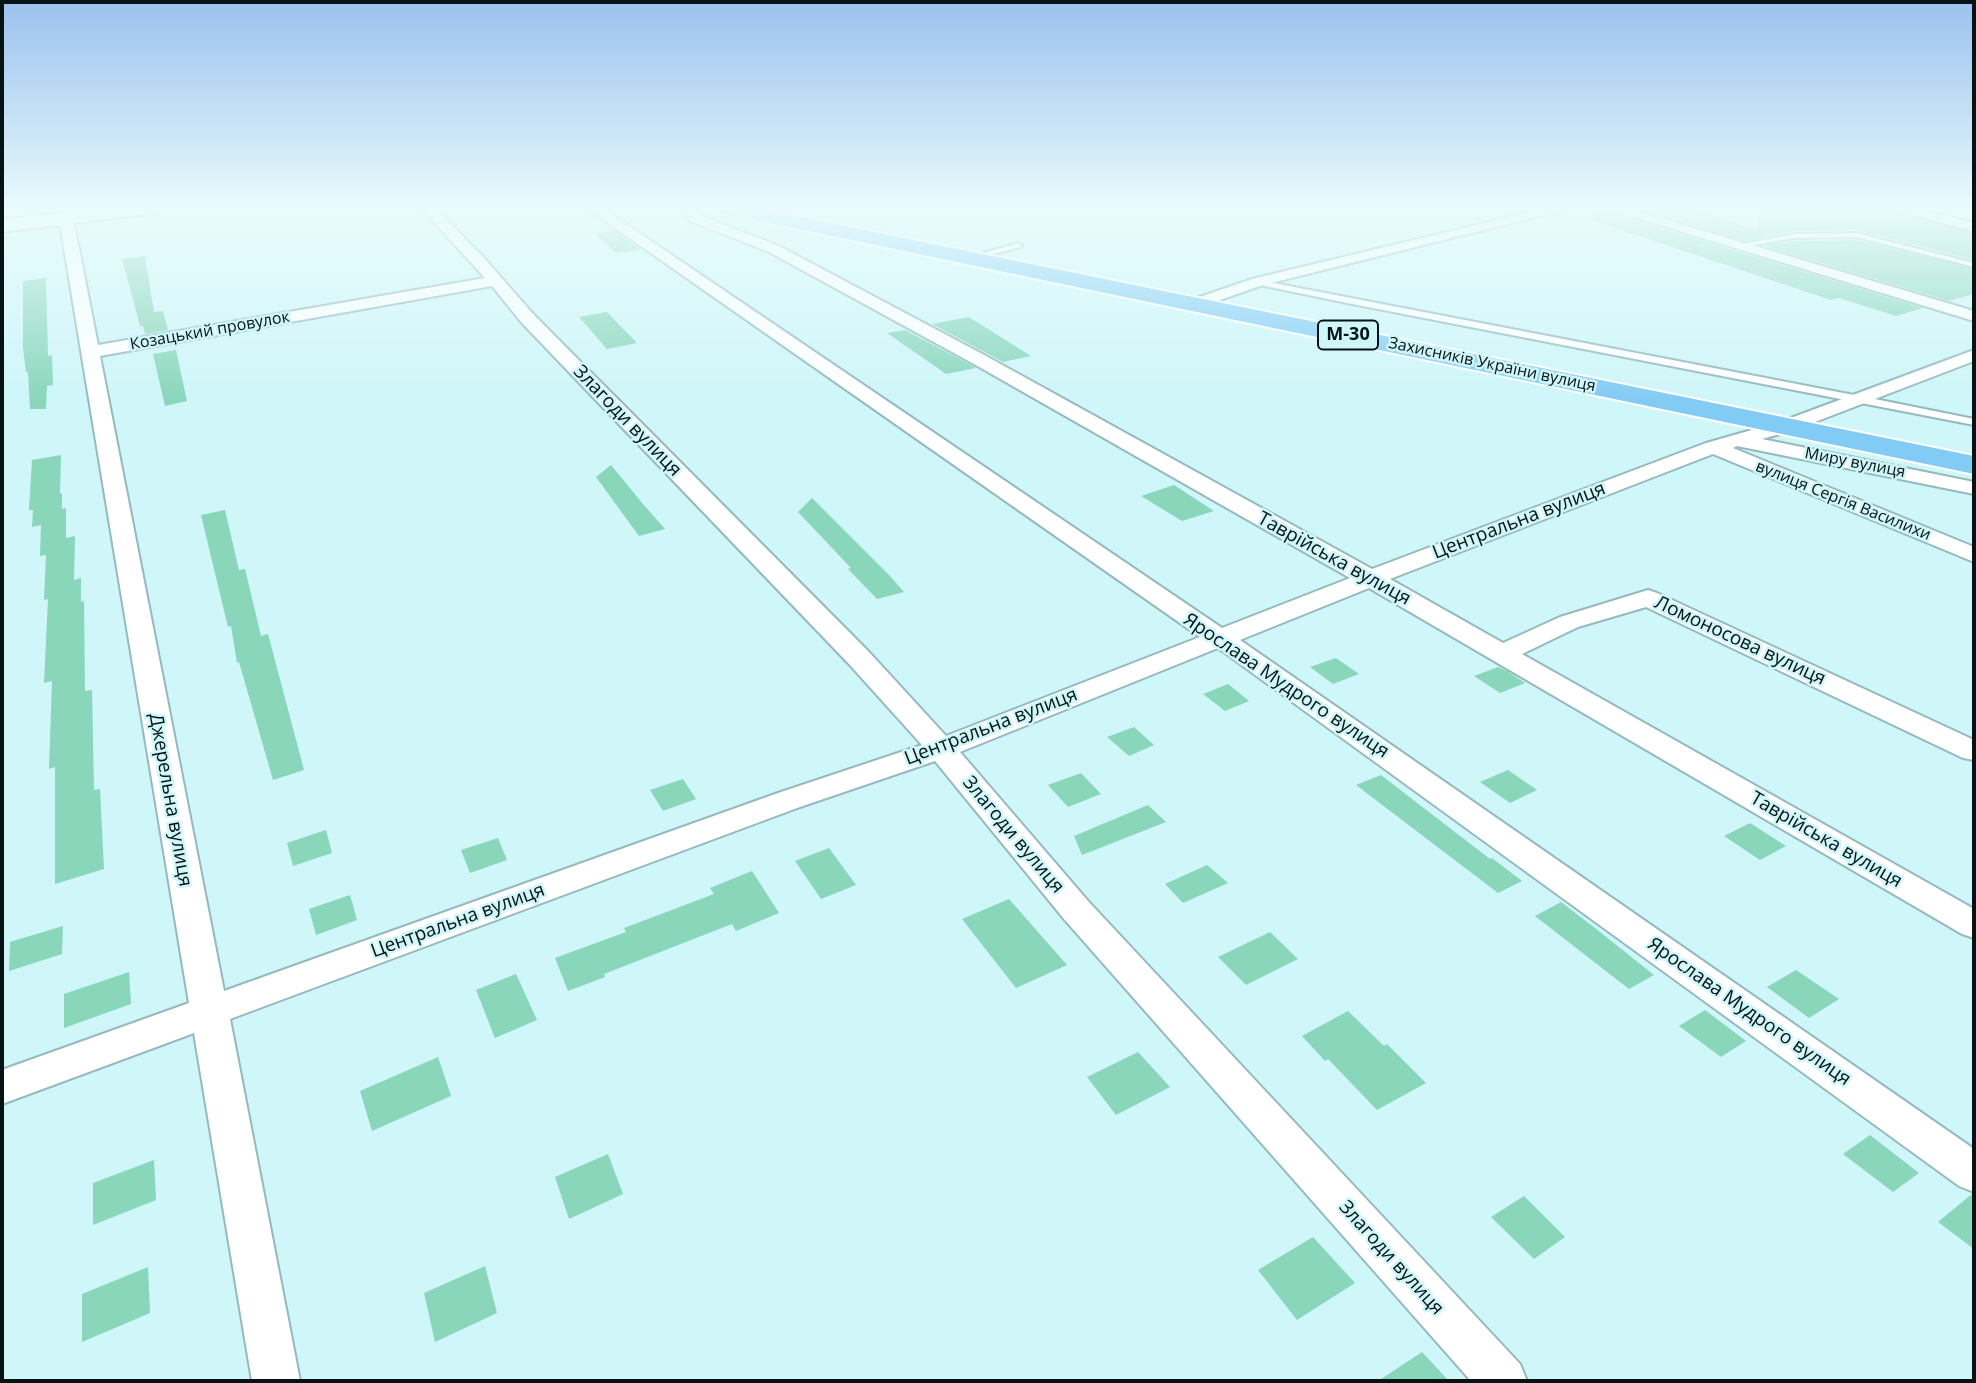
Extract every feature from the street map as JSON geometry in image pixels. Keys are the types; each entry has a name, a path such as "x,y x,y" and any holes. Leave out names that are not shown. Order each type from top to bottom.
{"highway":[{"name":"Захисників України вулиця","path":"1036,272 1974,465"}],"street":[{"name":"Джерельна вулиця","path":"76,272 276,1381"},
{"name":"Злагоди вулиця","path":"488,272 528,320 859,658 941,749 1076,910 1503,1381"},
{"name":"Ярослава Мудрого вулиця","path":"686,272 1193,622 1222,639 1974,1173"},
{"name":"Таврійська вулиця","path":"817,272 1371,579 1974,925"},
{"path":"1194,304 1258,282 1302,272"},
{"path":"1823,272 1974,316"},
{"name":"Козацький провулок","path":"90,352 495,281"},
{"name":"Центральна вулиця","path":"2,1087 789,800 941,749 1472,538 1725,444 1787,426 1974,355"},
{"name":"Миру вулиця","path":"1725,444 1974,488"},
{"name":"вулиця Сергія Василихи","path":"1725,444 1974,555"},
{"name":"Ломоносова вулиця","path":"1501,654 1569,622 1648,597 1974,751"}],"lane":[{"path":"1258,282 1463,325 1861,398 1974,422"}],"building":[{"path":"125,272 147,272 154,312 163,311 168,330 145,334 143,326 140,326"},
{"path":"1746,272 1803,272 1923,308 1896,316 1839,298 1831,300"},
{"path":"1850,272 1974,272 1974,294 1949,301"},
{"path":"46,278 48,356 52,355 53,385 47,386 46,409 30,409 28,372 23,348 23,281"},
{"path":"607,312 637,343 607,349 579,317"},
{"path":"969,317 1031,356 1003,362 932,324"},
{"path":"905,330 976,368 946,374 887,333"},
{"path":"176,350 187,401 165,406 153,354"},
{"path":"61,455 60,494 62,493 62,509 66,508 66,538 75,536 74,580 81,578 81,602 84,601 85,691 92,690 94,790 100,789 104,869 55,884 55,767 49,769 52,681 44,683 48,599 44,600 46,555 40,556 41,525 32,527 33,510 29,510 32,460"},
{"path":"611,465 665,529 639,536 596,477"},
{"path":"1174,485 1214,511 1182,521 1141,496"},
{"path":"812,498 904,592 877,599 798,512"},
{"path":"225,510 239,570 245,569 261,636 268,634 304,770 273,780 239,662 237,663 231,626 228,627 201,515"},
{"path":"1336,658 1359,674 1333,684 1310,667"},
{"path":"1498,667 1525,683 1500,693 1474,676"},
{"path":"1228,684 1249,701 1225,711 1203,694"},
{"path":"1134,727 1154,745 1129,756 1107,737"},
{"path":"1508,770 1537,790 1510,803 1480,782"},
{"path":"1081,773 1101,794 1068,807 1048,785"},
{"path":"1381,775 1522,881 1498,893 1356,785"},
{"path":"683,779 696,799 663,811 650,790"},
{"path":"1148,805 1166,822 1082,855 1074,836"},
{"path":"1750,823 1786,846 1760,860 1724,836"},
{"path":"326,830 332,853 293,866 287,843"},
{"path":"498,838 507,860 470,873 461,850"},
{"path":"829,848 856,885 821,899 795,861"},
{"path":"1207,865 1228,883 1183,903 1165,884"},
{"path":"752,871 779,913 736,931 732,924 604,974 605,977 568,991 555,958 626,932 624,928 714,894 710,888"},
{"path":"350,895 357,920 316,935 309,909"},
{"path":"1009,899 1067,965 1016,988 962,919"},
{"path":"1561,902 1654,975 1629,989 1535,916"},
{"path":"63,926 62,954 9,971 10,942"},
{"path":"1270,932 1298,959 1246,985 1218,957"},
{"path":"1796,970 1839,999 1809,1018 1767,987"},
{"path":"129,972 131,1004 64,1028 64,994"},
{"path":"516,974 537,1020 495,1038 476,990"},
{"path":"1705,1010 1746,1041 1721,1057 1679,1026"},
{"path":"1348,1011 1384,1046 1387,1044 1426,1083 1377,1110 1302,1036"},
{"path":"1138,1052 1170,1087 1116,1115 1087,1077"},
{"path":"438,1057 451,1096 372,1131 360,1091"},
{"path":"1870,1135 1919,1173 1893,1192 1843,1154"},
{"path":"608,1154 623,1194 569,1219 555,1177"},
{"path":"154,1160 156,1200 93,1225 93,1183"},
{"path":"1974,1194 1974,1249 1938,1222"},
{"path":"1524,1196 1565,1237 1534,1259 1491,1217"},
{"path":"1313,1237 1355,1283 1297,1320 1258,1270"},
{"path":"485,1266 497,1313 435,1342 424,1293"},
{"path":"148,1267 150,1313 82,1342 82,1294"},
{"path":"1422,1352 1449,1381 1378,1381"}]}
